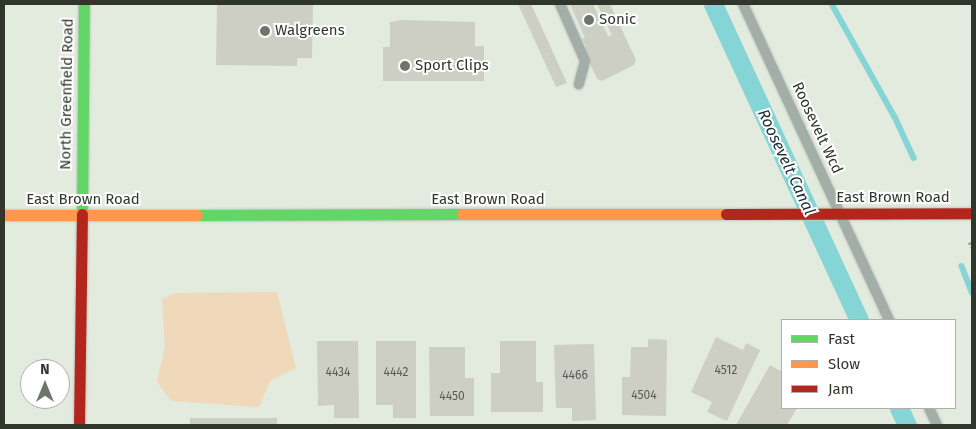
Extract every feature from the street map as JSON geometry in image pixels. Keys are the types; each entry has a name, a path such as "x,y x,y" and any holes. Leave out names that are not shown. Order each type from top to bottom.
{"main road":[{"name":"North Greenfield Road","path":"79,425 84,4"},
{"name":"East Brown Road","path":"4,215 972,213"}],"lane":[{"path":"560,4 585,60 579,84"},
{"name":"Roosevelt Wcd","path":"743,4 889,319"},
{"path":"930,409 938,425"}],"path":[{"path":"969,242 972,248"}],"shaded area":[{"path":"277,292 296,368 270,381 259,407 171,401 157,382 165,346 162,299 175,293"}],"building":[{"name":"Walgreens","path":"217,4 313,4 312,58 297,58 297,66 216,65"},
{"path":"518,4 531,4 567,83 556,87"},
{"path":"570,4 593,4 608,36 612,35 597,4 610,4 636,60 634,65 602,81 597,79 583,48 586,46 582,39 585,38"},
{"path":"402,20 475,22 475,46 484,46 484,81 383,81 383,47 390,47 390,22"},
{"path":"716,337 743,350 746,343 760,350 727,421 707,412 712,402 691,392"},
{"path":"648,339 667,340 666,416 622,415 622,377 630,377 631,347 648,347"},
{"path":"317,341 358,341 359,418 334,418 334,405 318,406"},
{"path":"376,341 416,341 416,418 393,418 393,405 376,405"},
{"path":"500,341 536,341 536,382 543,382 543,412 491,412 491,373 500,373"},
{"path":"594,344 596,420 572,421 572,408 556,408 554,345"},
{"path":"429,347 465,347 465,378 474,378 474,416 430,416"},
{"path":"770,365 781,371 781,409 796,409 787,425 736,425"},
{"path":"190,418 277,418 277,425 190,425"}],"waterway":[{"name":"Roosevelt Canal","path":"713,4 859,319"},
{"path":"832,4 895,117 914,158"},
{"path":"962,266 972,292"},
{"name":"Roosevelt Canal","path":"899,409 907,425"}],"traffic: fast":[{"path":"82,214 84,4"},
{"path":"197,215 462,214"}],"traffic: slow":[{"path":"462,214 726,214"},
{"path":"4,215 197,215"}],"traffic: jam":[{"path":"726,214 972,213"},
{"path":"79,425 82,214"}],"place":[{"name":"Sonic","path":"589,20"},
{"name":"Walgreens","path":"265,31"},
{"name":"Sport Clips","path":"405,66"}]}
